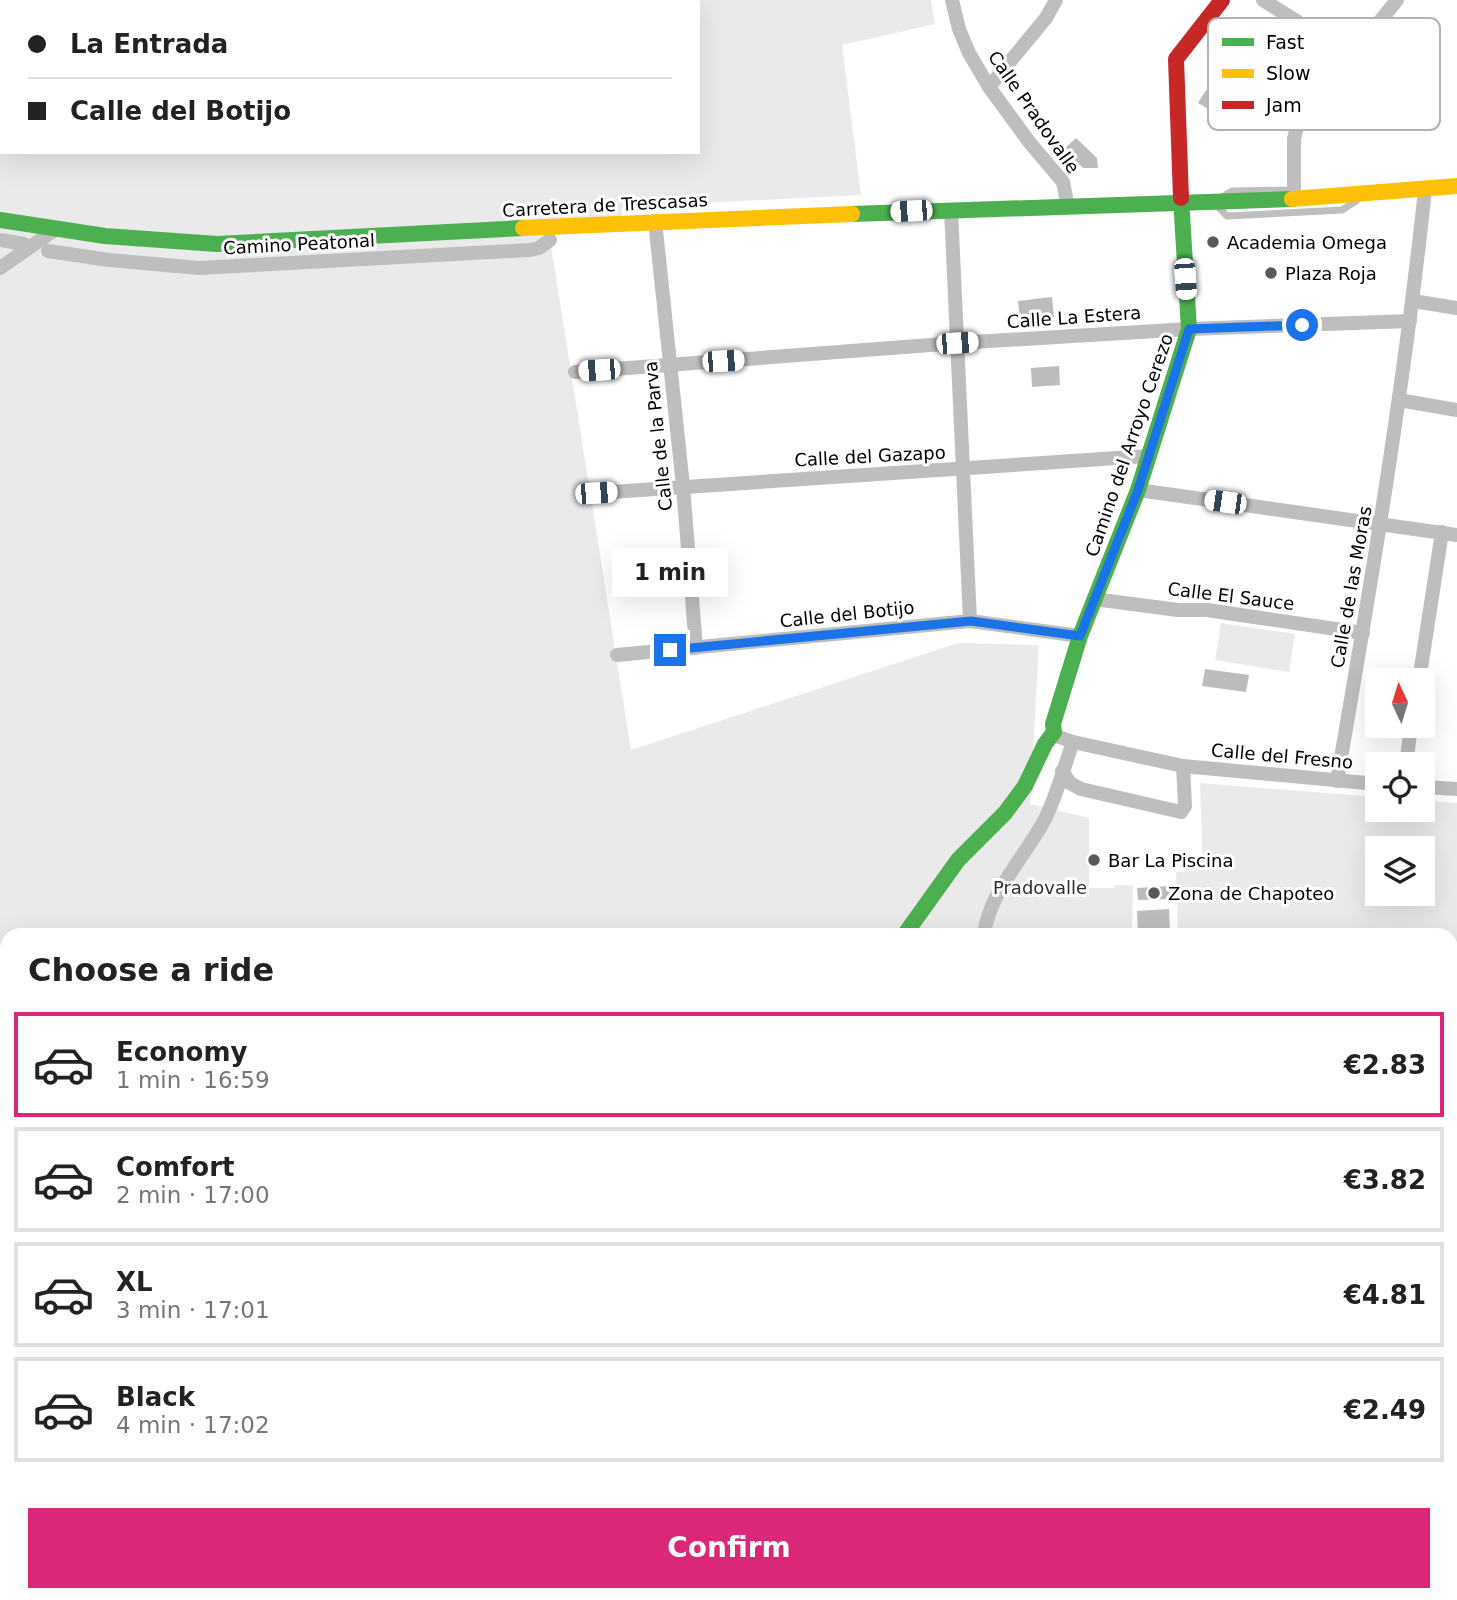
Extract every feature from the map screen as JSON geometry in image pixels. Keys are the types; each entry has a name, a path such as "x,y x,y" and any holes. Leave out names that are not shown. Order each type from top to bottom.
{"street":[{"name":"Calle Pradovalle","path":"952,0 963,40 989,87 1063,182 1068,207"},
{"path":"989,87 1046,18 1056,0"},
{"name":"Camino del Arroyo Cerezo","path":"1208,18 1222,0"},
{"path":"1263,0 1292,18"},
{"path":"1383,18 1398,0"},
{"name":"Camino del Arroyo Cerezo","path":"909,928 958,860 1005,813 1025,786 1045,744 1054,732 1053,724 1080,636 1138,490 1189,329 1176,60 1208,18"},
{"path":"1294,194 1295,130"},
{"path":"1430,189 1457,177"},
{"name":"Carretera de Trescasas","path":"0,220 106,236 217,244 655,221 1181,204 1294,194 1320,197 1457,186"},
{"name":"Calle de las Moras","path":"1337,781 1382,523 1430,189"},
{"path":"951,210 971,621"},
{"name":"Calle de la Parva","path":"655,221 683,486 696,648"},
{"path":"0,268 56,229"},
{"path":"0,240 24,244"},
{"name":"Camino Peatonal","path":"48,251 170,266 225,268 530,250 539,248 550,240"},
{"path":"1413,301 1457,308"},
{"name":"Calle La Estera","path":"575,372 957,343 1189,329 1410,321"},
{"path":"1399,400 1457,410"},
{"name":"Calle del Gazapo","path":"596,493 1147,456"},
{"path":"1138,490 1457,535"},
{"path":"1421,668 1442,533"},
{"name":"Calle El Sauce","path":"1094,600 1178,610 1207,610 1363,633"},
{"name":"Calle del Botijo","path":"617,655 971,621 1080,636"},
{"name":"Calle del Fresno","path":"1054,732 1073,742 1183,766 1365,783"},
{"path":"985,928 989,912 1008,877 1044,822 1073,742"},
{"path":"1062,771 1070,783 1082,789 1181,812 1185,806 1183,766"},
{"path":"1435,787 1457,789"}],"lane":[{"name":"Carretera de Trescasas","path":"1213,202 1227,216 1329,211 1342,210 1365,194"}],"green space":[{"name":"Pradovalle","path":"700,0 931,0 935,24 842,45 861,195 622,207 622,228 549,233 631,750 958,643 1039,645 1030,804 1089,818 1089,888 1133,885 1132,928 0,928 0,154 700,154"},
{"path":"1221,623 1295,634 1289,672 1215,660"},
{"path":"1200,783 1365,796 1365,822 1435,822 1435,802 1457,803 1457,928 1178,928 1176,872 1203,870"}],"shaded area":[{"path":"1206,90 1208,91 1208,109 1198,103"},
{"path":"1076,138 1097,158 1098,168 1083,168 1064,149"},
{"path":"1052,297 1054,317 1020,321 1018,301"},
{"path":"1059,366 1060,385 1032,387 1031,368"},
{"path":"1205,669 1249,675 1246,692 1202,686"},
{"name":"Zona de Chapoteo","path":"1170,886 1171,899 1138,900 1137,888"},
{"path":"1169,909 1170,928 1138,928 1137,911"}],"traffic: fast":[{"path":"909,928 958,860 1005,813 1025,786 1045,744 1054,732 1053,724 1080,636 1138,490 1189,329 1181,198"},
{"path":"852,214 1292,199"},
{"path":"0,220 105,236 217,244 523,228"}],"traffic: slow":[{"path":"1292,199 1457,186"},
{"path":"523,228 852,214"}],"traffic: jam":[{"path":"1181,198 1176,59 1222,0"}],"place":[{"name":"Academia Omega","path":"1213,242"},
{"name":"Plaza Roja","path":"1271,273"},
{"name":"Bar La Piscina","path":"1094,860"},
{"name":"Zona de Chapoteo","path":"1154,893"}],"route":[{"path":"670,650 971,621 1080,636 1138,490 1189,329 1302,325"}]}
